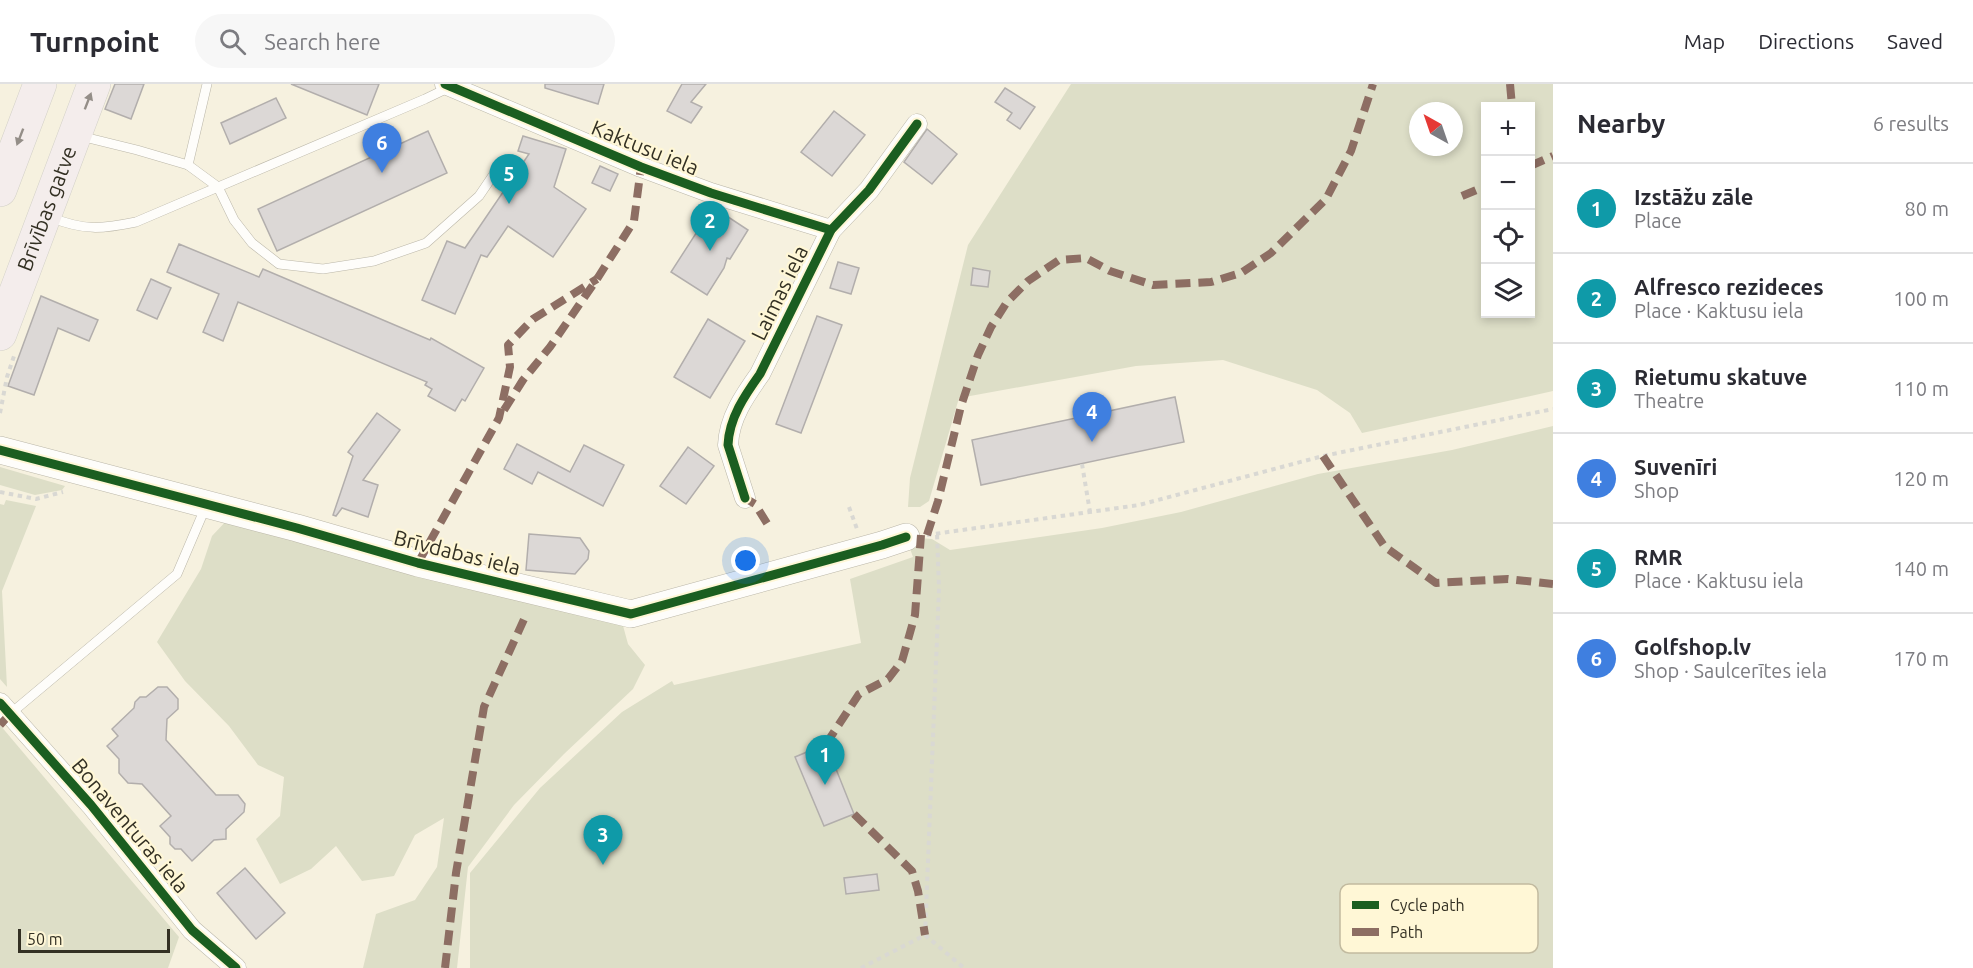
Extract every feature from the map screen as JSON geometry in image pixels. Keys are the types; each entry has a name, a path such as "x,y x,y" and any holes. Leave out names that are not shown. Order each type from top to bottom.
{"highway":[{"path":"0,190 40,84"},
{"name":"Brīvības gatve","path":"0,334 94,84"}],"street":[{"name":"Kaktusu iela","path":"451,85 641,167 711,193 831,230"},
{"name":"Laimas iela","path":"745,498 728,445 728,437 736,413 760,374 831,230 869,190 917,124"},
{"name":"Brīvdabas iela","path":"0,450 418,563 631,614 906,537"},
{"name":"Bonaventuras iela","path":"5,709 91,805 192,930 236,968"}],"lane":[{"path":"188,165 207,84"},
{"path":"45,215 91,229 105,229 136,222 425,99 451,85"},
{"path":"75,135 188,165 218,187 234,220 252,243 279,264 322,269 374,261 426,243 479,196 496,171"},
{"path":"5,709 177,574 206,505"}],"path":[{"path":"906,537 1139,506 1323,456 1553,409"},
{"path":"1082,464 1090,512"},
{"path":"0,492 36,499 46,498 66,490"},
{"path":"925,935 939,589 937,533"},
{"path":"861,968 925,935"},
{"path":"925,935 964,968"}],"green space":[{"path":"1071,84 1553,84 1553,391 1362,433 1350,413 1317,390 1223,360 1136,366 959,398 929,501 920,507 908,507 910,478 968,245"},
{"path":"1553,426 1553,968 470,968 470,873 540,788 622,712 672,681 674,685 861,643 850,579 913,557 906,537 932,539 950,550 1102,528 1181,512 1318,474 1452,450"},
{"path":"0,467 65,486 62,490 35,495 0,485"},
{"path":"6,500 36,506 2,591 7,687 0,679 0,504 4,505"},
{"path":"229,518 622,622 628,644 645,665 633,689 514,805 468,867 457,968 363,968 376,914 415,900 437,867 444,818 415,835 394,876 362,881 336,846 311,869 280,884 256,839 280,816 284,777 258,765 229,726 185,681 157,642 201,569 212,536"},
{"path":"0,725 179,937 168,968 0,968"}],"building":[{"path":"115,84 144,84 131,119 105,109"},
{"path":"291,84 379,84 367,115"},
{"path":"545,84 604,84 598,104 545,88"},
{"path":"682,84 706,84 691,102 702,107 691,123 667,111"},
{"path":"1005,88 1035,107 1020,129 1007,120 1012,113 995,102"},
{"path":"276,98 286,118 230,144 221,123"},
{"path":"834,111 865,135 832,176 801,152"},
{"path":"927,129 957,154 932,184 904,162"},
{"path":"428,131 447,173 277,251 258,209"},
{"path":"523,136 566,149 554,187 586,209 553,257 508,226 487,257 481,255 455,314 422,300 447,241 465,248 529,154 518,151"},
{"path":"600,166 618,174 610,191 592,183"},
{"path":"713,207 748,230 730,259 727,258 724,268 707,295 671,272"},
{"path":"179,244 259,277 263,269 430,340 431,338 484,368 465,401 462,399 455,411 428,396 432,389 425,385 427,382 238,302 223,341 203,332 219,294 167,272"},
{"path":"838,262 859,268 851,294 830,288"},
{"path":"973,268 990,271 988,287 971,285"},
{"path":"151,279 171,288 157,319 137,310"},
{"path":"41,296 98,320 89,341 58,328 34,395 8,386"},
{"path":"817,316 842,325 801,433 776,424"},
{"path":"708,319 745,341 710,398 674,377"},
{"path":"1175,397 1184,442 981,485 972,440"},
{"path":"377,413 400,430 363,480 378,485 368,517 342,508 336,516 333,515 353,456 348,452"},
{"path":"517,444 570,472 584,445 624,465 603,506 538,472 532,484 504,469"},
{"path":"688,447 714,466 686,504 660,486"},
{"path":"529,534 580,538 589,551 588,559 575,574 526,570"},
{"path":"158,687 167,687 178,699 178,709 167,719 166,740 216,795 238,795 245,804 244,812 226,829 226,839 214,840 192,861 181,849 175,849 170,844 170,837 160,826 171,816 142,784 128,783 119,773 119,759 107,746 118,736 112,729 134,708 135,702 140,697 146,697"},
{"path":"826,744 854,814 824,826 795,757"},
{"path":"245,868 285,913 256,939 217,893"},
{"path":"877,874 879,890 846,894 844,878"}],"marked path":[{"path":"927,535 938,501 961,406 978,355 991,327 1007,302 1028,281 1059,260 1086,258 1110,271 1153,285 1211,282 1241,273 1271,253 1326,199 1351,151 1373,84"},
{"path":"1510,84 1512,102"},
{"path":"1535,164 1553,156"},
{"path":"504,410 523,380 550,347 597,279 634,221 641,167"},
{"path":"1462,196 1481,188"},
{"path":"418,563 499,418 510,367 508,345 533,319 597,279"},
{"path":"1323,456 1385,547 1436,583 1508,579 1553,584"},
{"path":"743,495 755,504 770,528"},
{"path":"826,744 859,694 888,679 902,661 915,615 921,535"},
{"path":"445,968 456,873 484,707 526,615"},
{"path":"0,725 10,714 13,718"},
{"path":"854,814 912,871 918,891 925,935"}],"cycle path":[{"path":"445,84 641,167 711,193 831,230"},
{"path":"745,498 728,445 735,416 760,374 831,230 869,190 917,124"},
{"path":"0,450 297,528 418,563 631,614 906,537"},
{"path":"0,703 91,805 192,930 236,968"}],"place":[{"name":"Golfshop.lv","path":"382,173"},
{"name":"RMR","path":"509,204"},
{"name":"Alfresco rezideces","path":"710,251"},
{"name":"Suvenīri","path":"1092,442"},
{"name":"Izstāžu zāle","path":"825,785"},
{"name":"Rietumu skatuve","path":"603,865"}]}
